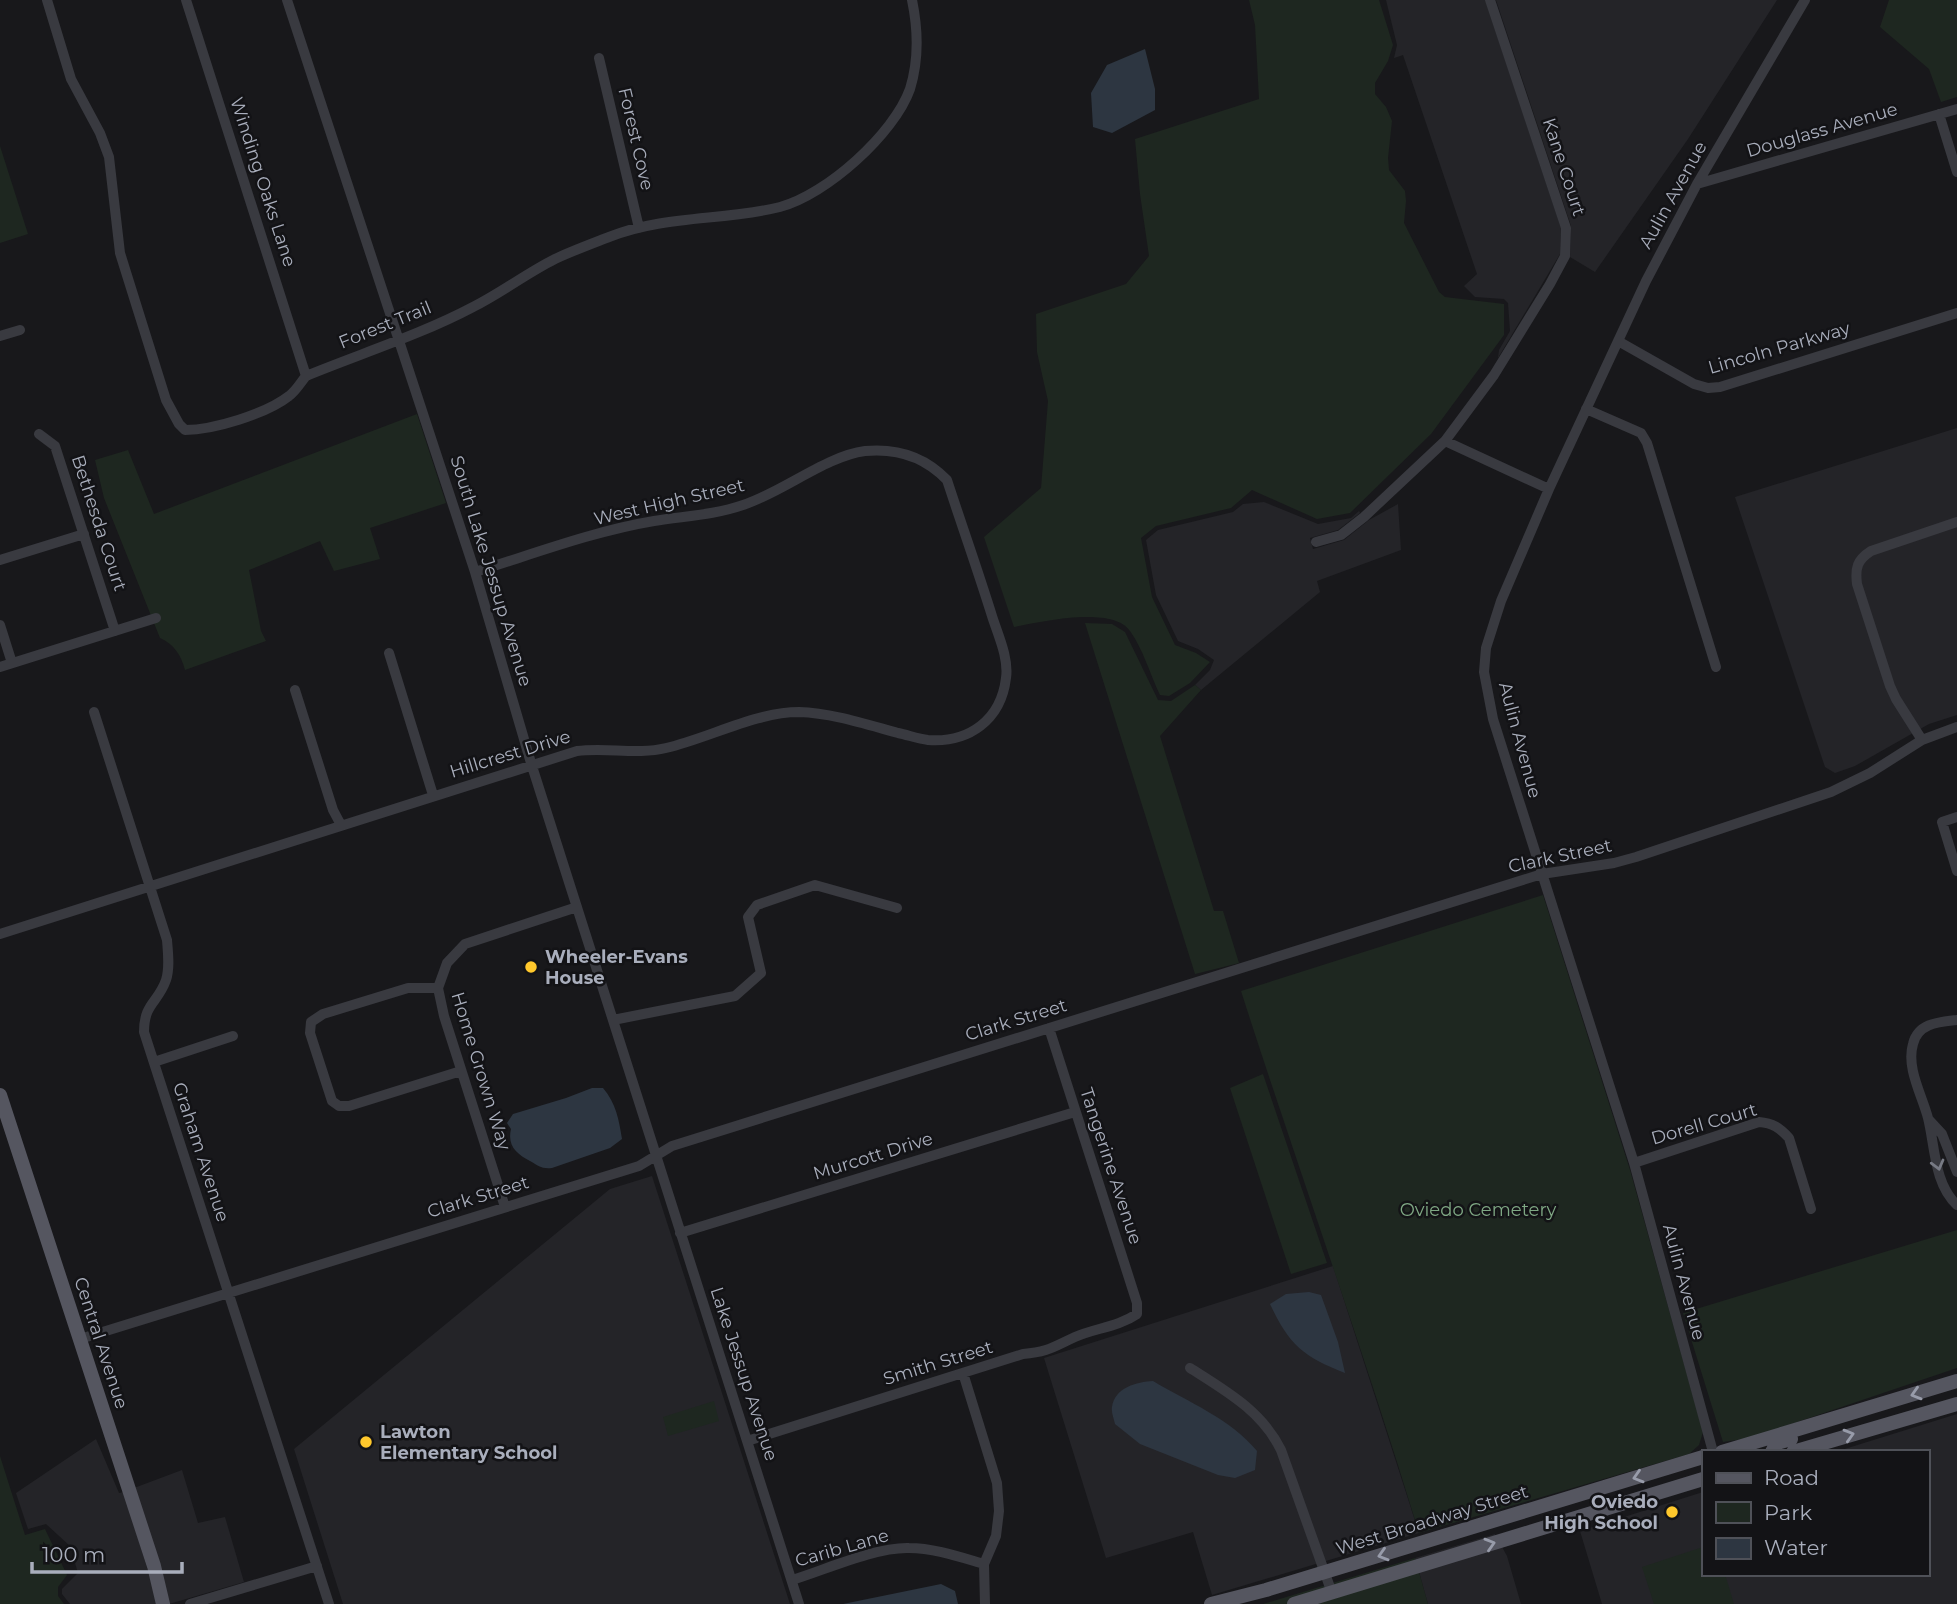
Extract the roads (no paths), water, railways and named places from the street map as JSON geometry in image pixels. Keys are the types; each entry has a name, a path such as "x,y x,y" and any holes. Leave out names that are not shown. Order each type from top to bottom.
{"main road":[{"name":"Central Avenue","path":"0,1095 163,1604"},
{"path":"1728,1450 1957,1381"},
{"path":"1800,1450 1957,1404"},
{"path":"1773,1450 1777,1443 1791,1439 1802,1427"},
{"name":"West Broadway Street","path":"1211,1604 1325,1573 1702,1457"},
{"path":"1683,1486 1688,1476 1702,1470"},
{"path":"1294,1604 1702,1479"}],"street":[{"name":"Forest Trail","path":"47,0 71,79 100,133 109,157 120,253 166,400 185,430 200,430 276,404 290,395 306,376 472,308 553,260 612,235 664,222 749,213 782,206 809,196 842,173 890,124 909,91 917,51 912,0"},
{"name":"Winding Oaks Lane","path":"186,0 306,376"},
{"name":"South Lake Jessup Avenue","path":"287,0 475,572 531,764 656,1154"},
{"name":"Kane Court","path":"1316,542 1340,535 1348,529 1404,481 1445,440 1494,375 1565,256 1566,228 1490,0"},
{"name":"Aulin Avenue","path":"1712,1450 1634,1163 1493,719 1484,672 1486,648 1501,601 1549,489 1618,341 1697,184 1805,0"},
{"name":"Forest Cove","path":"599,58 639,228"},
{"name":"Douglass Avenue","path":"1697,184 1957,108"},
{"path":"1939,114 1957,172"},
{"name":"Lincoln Parkway","path":"1618,341 1694,384 1708,388 1720,387 1957,313"},
{"path":"0,336 20,330"},
{"path":"1586,409 1641,433 1647,443 1716,667"},
{"name":"Bethesda Court","path":"39,434 55,446 115,631"},
{"path":"1445,440 1549,489"},
{"name":"West High Street","path":"475,572 654,521 708,515 744,505 833,461 863,452 886,451 915,457 934,466 947,480 972,553"},
{"path":"1922,740 1890,686 1855,572 1863,556 1871,551 1957,522"},
{"path":"0,560 84,534"},
{"name":"Hillcrest Drive","path":"0,934 577,751 597,748 643,751 665,748 775,714 798,712 824,714 926,740 951,740 972,733 990,717 1001,698 1006,678 1002,648 972,553"},
{"path":"0,667 156,618"},
{"path":"0,625 12,663"},
{"path":"389,653 433,795"},
{"path":"295,690 333,810 341,825"},
{"name":"Graham Avenue","path":"94,712 167,940 169,959 166,981 144,1016 144,1032 329,1604"},
{"name":"Clark Street","path":"79,1339 639,1166 672,1146 1542,874 1636,857 1831,792 1870,773 1922,740 1957,727"},
{"path":"1957,817 1942,822 1957,871"},
{"path":"613,1020 736,996 761,973 748,917 757,905 815,885 897,908"},
{"name":"Home Grown Way","path":"505,1207 444,1016 438,988 447,963 465,944 577,907"},
{"path":"438,988 408,988 323,1014 311,1022 310,1033 332,1101 339,1105 348,1106 461,1071"},
{"path":"1957,1020 1938,1021 1922,1027 1913,1042 1911,1062 1929,1120 1931,1139 1946,1192 1957,1205"},
{"name":"Tangerine Avenue","path":"1049,1028 1137,1303 1137,1314"},
{"path":"154,1062 233,1036"},
{"name":"Murcott Drive","path":"680,1233 1075,1112"},
{"path":"1929,1120 1942,1134 1957,1172"},
{"name":"Dorell Court","path":"1634,1163 1759,1122 1769,1123 1782,1130 1789,1139 1811,1209"},
{"name":"Lake Jessup Avenue","path":"656,1154 799,1604"},
{"path":"1946,1192 1957,1184"},
{"name":"Smith Street","path":"747,1441 1023,1354 1050,1350 1075,1337 1125,1322 1137,1314"},
{"path":"1190,1368 1242,1401 1273,1434 1332,1593"},
{"path":"963,1373 997,1483 999,1511 996,1536 984,1564 985,1604"},
{"name":"Carib Lane","path":"792,1580 855,1559 907,1548 931,1549 984,1564"},
{"path":"190,1604 317,1566"}],"water":[{"path":"1145,49 1155,89 1155,110 1112,133 1093,127 1091,93 1107,65"},
{"path":"592,1088 603,1088 611,1100 622,1139 610,1148 552,1168 538,1166 514,1149 510,1140 511,1129 507,1123 513,1114"},
{"path":"1309,1292 1321,1295 1338,1342 1345,1373 1299,1348 1284,1330 1270,1304 1286,1294"},
{"path":"1153,1381 1222,1420 1247,1440 1257,1451 1255,1470 1235,1478 1218,1475 1140,1444 1115,1424 1112,1409 1117,1395 1134,1384"},
{"path":"941,1584 955,1591 958,1604 843,1604"}],"place":[{"name":"Wheeler-Evans House","path":"531,967"},
{"name":"Lawton Elementary School","path":"366,1442"},
{"name":"Oviedo High School","path":"1672,1512"}],"park label":[{"name":"Oviedo Cemetery","path":"1478,1210"}]}
